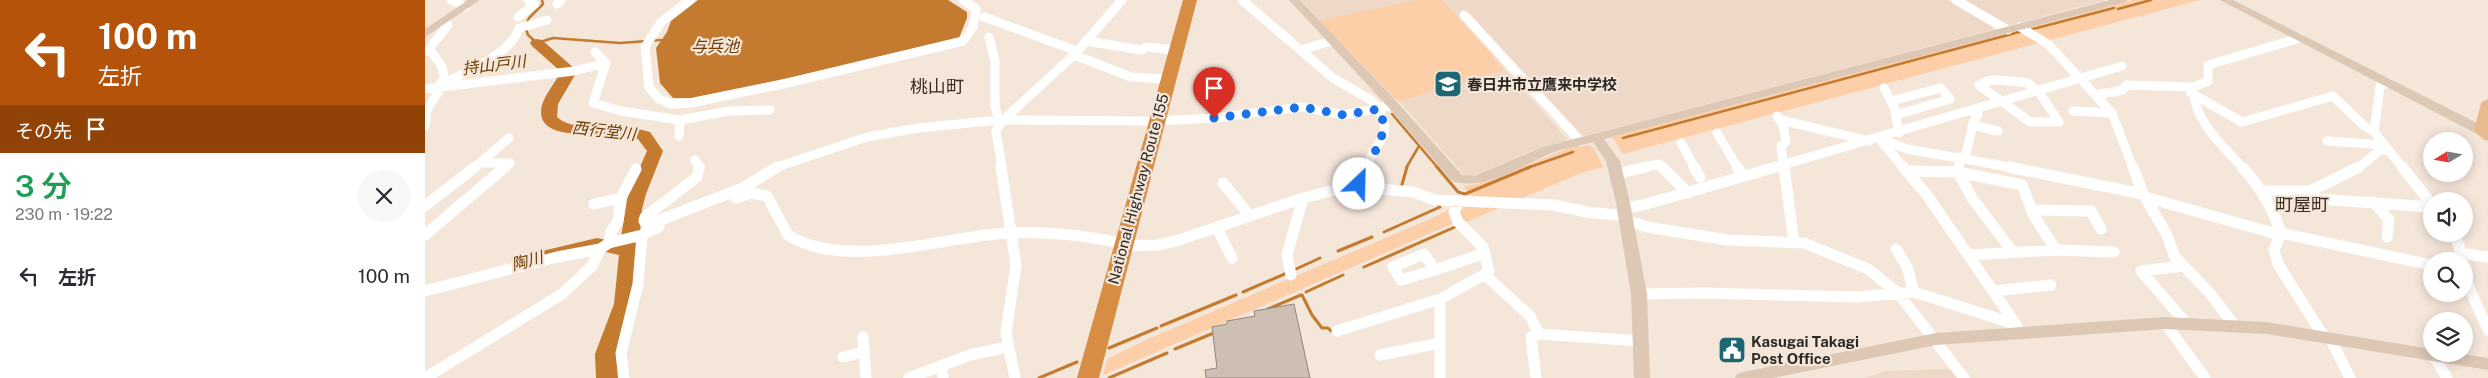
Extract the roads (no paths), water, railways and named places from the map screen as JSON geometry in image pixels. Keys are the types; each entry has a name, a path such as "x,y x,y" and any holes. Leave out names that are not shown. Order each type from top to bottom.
{"highway":[{"name":"National Highway Route 155","path":"1088,378 1189,0"}],"main road":[{"path":"2485,133 2488,103"}],"street":[{"path":"451,0 465,7"},
{"path":"425,34 475,0"},
{"path":"518,16 535,4 529,0"},
{"path":"690,0 661,22 645,47 649,87 663,102 689,103 963,41 968,37 976,19 976,9 965,0"},
{"path":"1015,378 1007,347 1006,329 1017,280 996,131 1001,120 1075,53 1122,0"},
{"path":"1242,0 1333,78 1371,100 1379,109 1385,126 1384,135 1363,170 1359,184"},
{"path":"1294,0 1393,105 1457,178 1466,182 1477,180 1548,150 2122,0"},
{"path":"1956,0 2047,44 2112,113 2144,195 2165,233 2175,257 2209,292 2234,325"},
{"path":"2225,0 2485,133"},
{"path":"1465,15 1581,142"},
{"path":"985,17 1075,53 1103,68 1154,81 1167,79"},
{"path":"425,126 427,110 444,84 436,56 427,51 448,25 445,20"},
{"path":"425,89 444,84 498,54 516,37 519,28 547,20"},
{"path":"989,37 995,61 995,106 1001,120"},
{"path":"2192,90 2208,80 2208,65 2300,38"},
{"path":"1301,50 1331,40"},
{"path":"1086,41 1142,50 1146,47 1176,50"},
{"path":"595,52 606,63"},
{"path":"425,84 444,84 574,71 606,63"},
{"path":"606,63 593,102 629,113 680,120 729,111 770,110"},
{"path":"1625,214 1643,205 1875,140 2081,80 2122,66"},
{"path":"1999,80 2028,83 2039,92 2059,122 2030,122 1979,85 1987,81 1999,80"},
{"path":"2374,132 2381,86 2389,83"},
{"path":"2096,95 2123,90 2126,85 2192,90 2242,122 2333,96 2362,124 2374,132 2423,193"},
{"path":"1884,88 1896,115 1899,133"},
{"path":"1891,101 1941,88 1950,99 1896,115"},
{"path":"2192,90 2196,109 2227,154 2263,191 2281,234 2273,250 2278,264 2351,378"},
{"path":"647,230 743,188 772,169 824,149 918,128 1001,120 1156,120 1222,117 1302,107 1344,115 1393,105"},
{"path":"2073,111 2112,113"},
{"path":"1971,112 1978,114 1972,126 1958,172 1972,198 2012,251"},
{"path":"1794,243 1781,146 1786,142 1779,118 1907,149 1963,157 2144,195 2281,234 2322,240 2423,263"},
{"path":"679,136 680,120"},
{"path":"1972,126 1998,131"},
{"path":"1717,133 1742,175"},
{"path":"425,206 509,138"},
{"path":"1597,138 1613,161 1625,214 1639,294 1642,378"},
{"path":"1875,140 1909,171 2019,328"},
{"path":"2327,141 2385,147"},
{"path":"1681,142 1699,177"},
{"path":"2263,191 2310,191 2354,171 2385,147"},
{"path":"625,378 621,353 647,230 643,221 645,217 697,177 701,168 695,160"},
{"path":"425,235 510,163 480,163"},
{"path":"1616,174 1659,164 1688,193"},
{"path":"425,378 563,294 592,266 617,221 621,198 636,169"},
{"path":"1909,171 1958,172 2019,183 2022,185 2031,210 2056,250"},
{"path":"1223,183 1250,216"},
{"path":"425,291 604,246 751,193 767,196 785,233 793,239 832,250 852,252 891,249 987,234 1033,232 1071,234 1123,245 1157,245 1217,228 1303,198 1359,184 1370,188 1413,192 1435,200 1553,205 1587,212 1625,214 1647,227 1728,240 1794,243 1820,248 1869,269 1899,293 1964,378"},
{"path":"2310,191 2318,199 2423,206"},
{"path":"594,204 621,198"},
{"path":"1291,275 1287,254 1303,198"},
{"path":"1337,331 1440,299 1489,272 1483,247 1458,222 1454,212 1459,202"},
{"path":"2374,202 2389,220 2390,225 2387,238"},
{"path":"2031,210 2091,211 2101,229"},
{"path":"1217,228 1232,258"},
{"path":"1896,249 1907,267 1915,292"},
{"path":"1970,256 2012,251 2114,252"},
{"path":"1435,271 1485,253"},
{"path":"2473,257 2488,257"},
{"path":"2183,266 2141,271 2186,323"},
{"path":"1485,275 1530,316 1539,334"},
{"path":"1994,291 2051,285"},
{"path":"1639,294 1740,293 1857,297 1915,292 1935,297 2019,328"},
{"path":"2473,296 2488,330"},
{"path":"1440,299 1440,378"},
{"path":"1743,378 1784,374 1936,339 2019,328 2165,323 2234,325 2423,353"},
{"path":"2165,323 2205,378"},
{"path":"1536,378 1531,337 1539,334 1641,342"},
{"path":"863,337 863,352 868,367 867,378"},
{"path":"1380,355 1440,342"},
{"path":"909,378 941,365 994,348 1007,347"},
{"path":"843,357 863,352"},
{"path":"2437,362 2447,378"},
{"path":"2473,362 2488,364"},
{"path":"941,365 943,378"}],"water":[{"name":"与兵池","path":"698,0 948,0 967,12 967,18 959,38 798,76 691,98 673,98 660,83 656,48 667,32 671,21"}],"waterway":[{"path":"542,0 543,4 529,18 525,26 528,35 537,43 553,38 620,43 661,40"},
{"path":"2118,9 2151,0"},
{"path":"2029,30 2114,8"},
{"path":"1623,138 2023,31"},
{"name":"西行堂川","path":"537,43 567,69 567,75 550,104 549,118 554,123 575,130 605,129 644,135 655,151 652,162 641,183 633,209 629,251"},
{"path":"1392,114 1438,168"},
{"path":"1406,168 1419,146"},
{"path":"1527,168 1573,152"},
{"path":"1401,188 1407,167"},
{"path":"1437,167 1458,192 1465,194 1530,167"},
{"path":"1384,232 1440,207 1436,203"},
{"path":"1364,267 1455,227"},
{"path":"1338,251 1372,237"},
{"name":"陶川","path":"549,255 597,244 629,251"},
{"name":"西行堂川","path":"607,378 605,369 606,354 620,320 624,304 629,251"},
{"path":"1296,269 1320,258"},
{"path":"1243,292 1287,273"},
{"path":"1306,292 1343,275"},
{"path":"1161,326 1236,295"},
{"path":"1268,309 1301,295"},
{"path":"1302,295 1312,315 1322,328 1328,328 1331,331"},
{"path":"1109,348 1157,328"},
{"path":"1175,349 1216,332"},
{"path":"1109,378 1167,353"},
{"path":"1039,378 1077,362"}],"place":[{"name":"春日井市立鷹来中学校","path":"1448,84"},
{"name":"Kasugai Takagi Post Office","path":"1732,350"}],"district":[{"name":"桃山町","path":"937,86"},
{"name":"町屋町","path":"2302,204"}],"water label":[{"name":"持山戸川","path":"494,65"}]}
